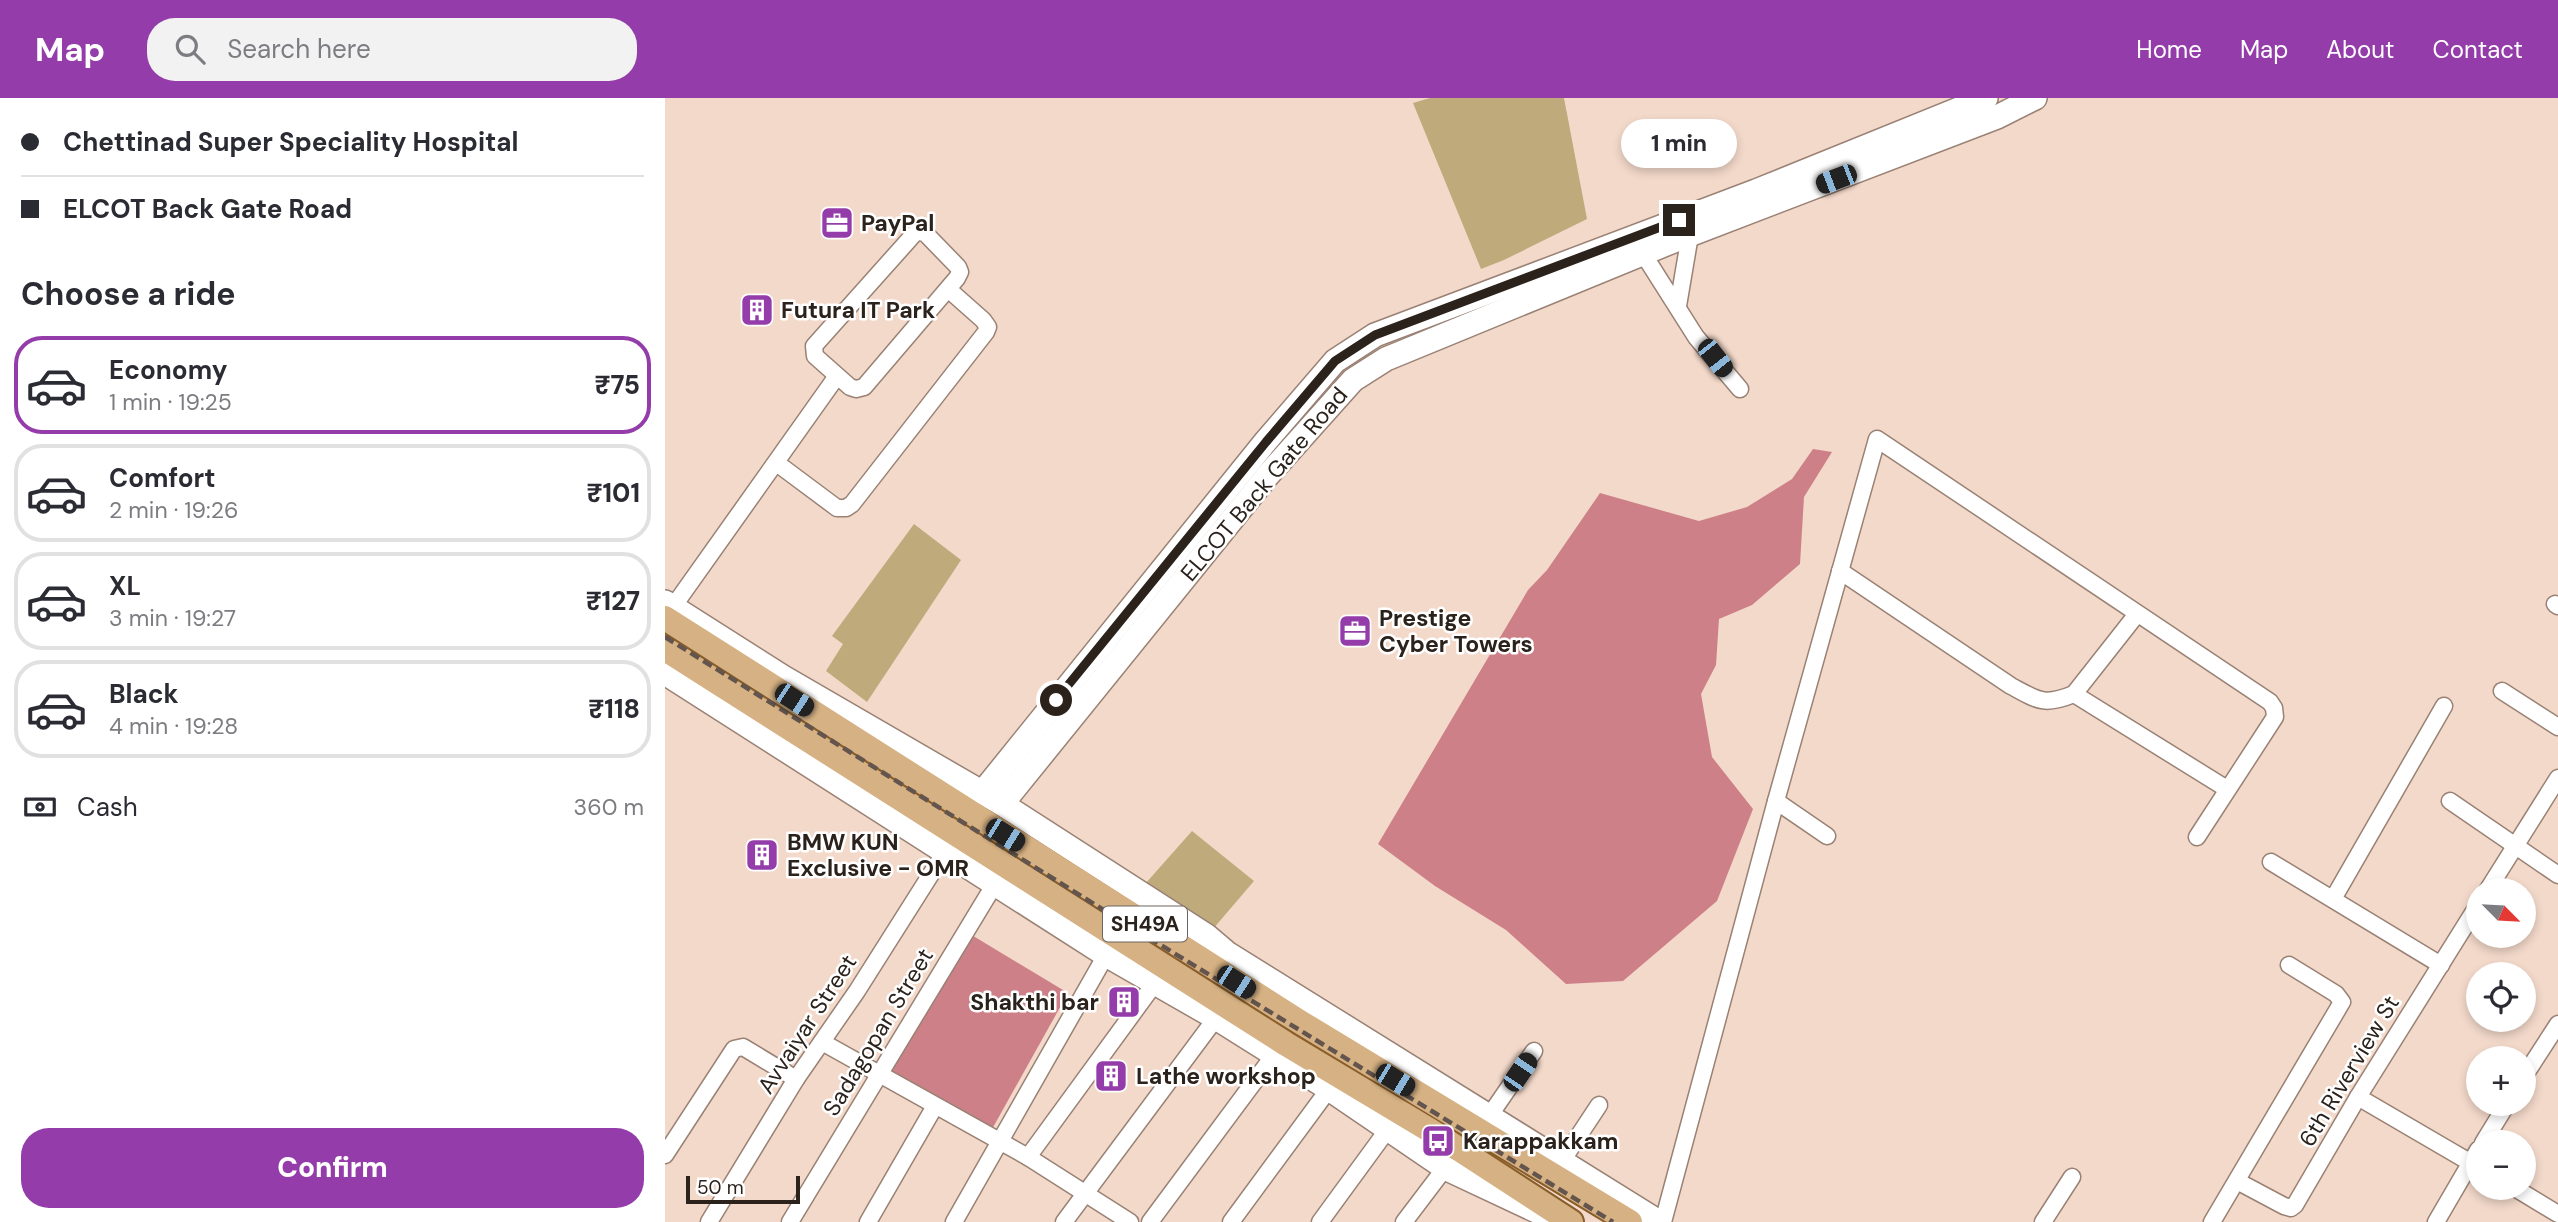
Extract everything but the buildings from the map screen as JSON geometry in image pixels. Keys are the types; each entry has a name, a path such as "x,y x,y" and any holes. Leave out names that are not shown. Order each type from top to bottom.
{"main road":[{"name":"SH49A","path":"671,609 1630,1222"},
{"name":"SH49A","path":"665,649 1000,874 1279,1049 1431,1131 1571,1222"}],"street":[{"name":"ELCOT Back Gate Road","path":"992,799 1268,475 1353,380 1386,359 1501,301 1756,191 1986,98"},
{"name":"ELCOT Back Gate Road","path":"1501,301 1644,255 1997,117 2035,98"},
{"path":"915,233 925,233 958,267 960,272 957,278 864,387 856,389 840,379 815,356 814,346 915,233"},
{"path":"1678,306 1690,235"},
{"path":"1644,255 1696,337 1740,389"},
{"path":"782,467 837,508 846,508 852,504 986,332 988,327 983,320 948,289"},
{"path":"671,609 782,467 840,379"},
{"path":"671,609 840,379"},
{"path":"671,609 992,799 1207,936 1330,1028 1490,1115 1661,1222 1877,439 2270,702 2274,708 2274,717 2197,837"},
{"path":"1840,571 2030,696 2052,703 2074,694 2137,614"},
{"path":"665,673 945,852 1000,874 1106,955 1216,1018 1279,1049 1328,1089 1445,1168 1559,1222"},
{"path":"2502,691 2558,727"},
{"path":"2074,694 2227,789"},
{"path":"2333,899 2444,706"},
{"path":"2495,878 2558,778"},
{"path":"1776,801 1827,836"},
{"path":"2450,801 2558,875"},
{"name":"Avvaiyar Street","path":"709,1222 796,1079 945,852"},
{"path":"2271,862 2441,965"},
{"name":"Sadagopan Street","path":"790,1222 1000,874"},
{"name":"6th Riverview St","path":"2237,1181 2291,1208 2466,924"},
{"path":"954,1222 1106,955"},
{"path":"2212,1222 2342,1002 2336,994 2289,965"},
{"path":"1028,1157 1156,983"},
{"path":"1064,1222 1216,1018"},
{"path":"2536,1058 2558,1024"},
{"path":"822,1042 1028,1157 1130,1222"},
{"path":"665,1155 734,1049 743,1047 796,1079"},
{"path":"1150,1222 1279,1049"},
{"path":"1490,1115 1534,1051"},
{"path":"1231,1222 1328,1089"},
{"path":"2358,1097 2466,1155"},
{"path":"1562,1161 1599,1105"},
{"path":"868,1222 935,1107"},
{"path":"1320,1222 1388,1129"},
{"path":"1404,1222 1445,1168"},
{"path":"2435,1222 2466,1174"},
{"path":"2043,1222 2072,1177"},
{"path":"2535,1200 2558,1214"}],"shaded area":[{"path":"1430,98 1564,98 1587,219 1481,269 1413,103"},
{"path":"1813,449 1832,452 1804,497 1800,564 1752,605 1719,619 1716,665 1701,694 1712,757 1753,809 1717,901 1623,981 1566,984 1506,930 1435,886 1378,844 1528,590 1547,570 1600,493 1699,521 1747,507 1792,479"},
{"path":"914,524 961,560 867,702 826,671 843,644 832,636"},
{"path":"1192,831 1254,881 1207,936 1138,892"},
{"path":"970,934 1068,993 991,1131 887,1070"}],"railway":[{"path":"665,637 1613,1222"}],"place":[{"name":"PayPal","path":"837,223"},
{"name":"Futura IT Park","path":"757,310"},
{"name":"Prestige Cyber Towers","path":"1355,631"},
{"name":"BMW KUN Exclusive - OMR","path":"762,855"},
{"name":"Shakthi bar","path":"1124,1002"},
{"name":"Lathe workshop","path":"1111,1076"},
{"name":"Karappakkam","path":"1438,1141"}],"route":[{"path":"1056,700 1335,361 1375,335 1679,220"}]}
